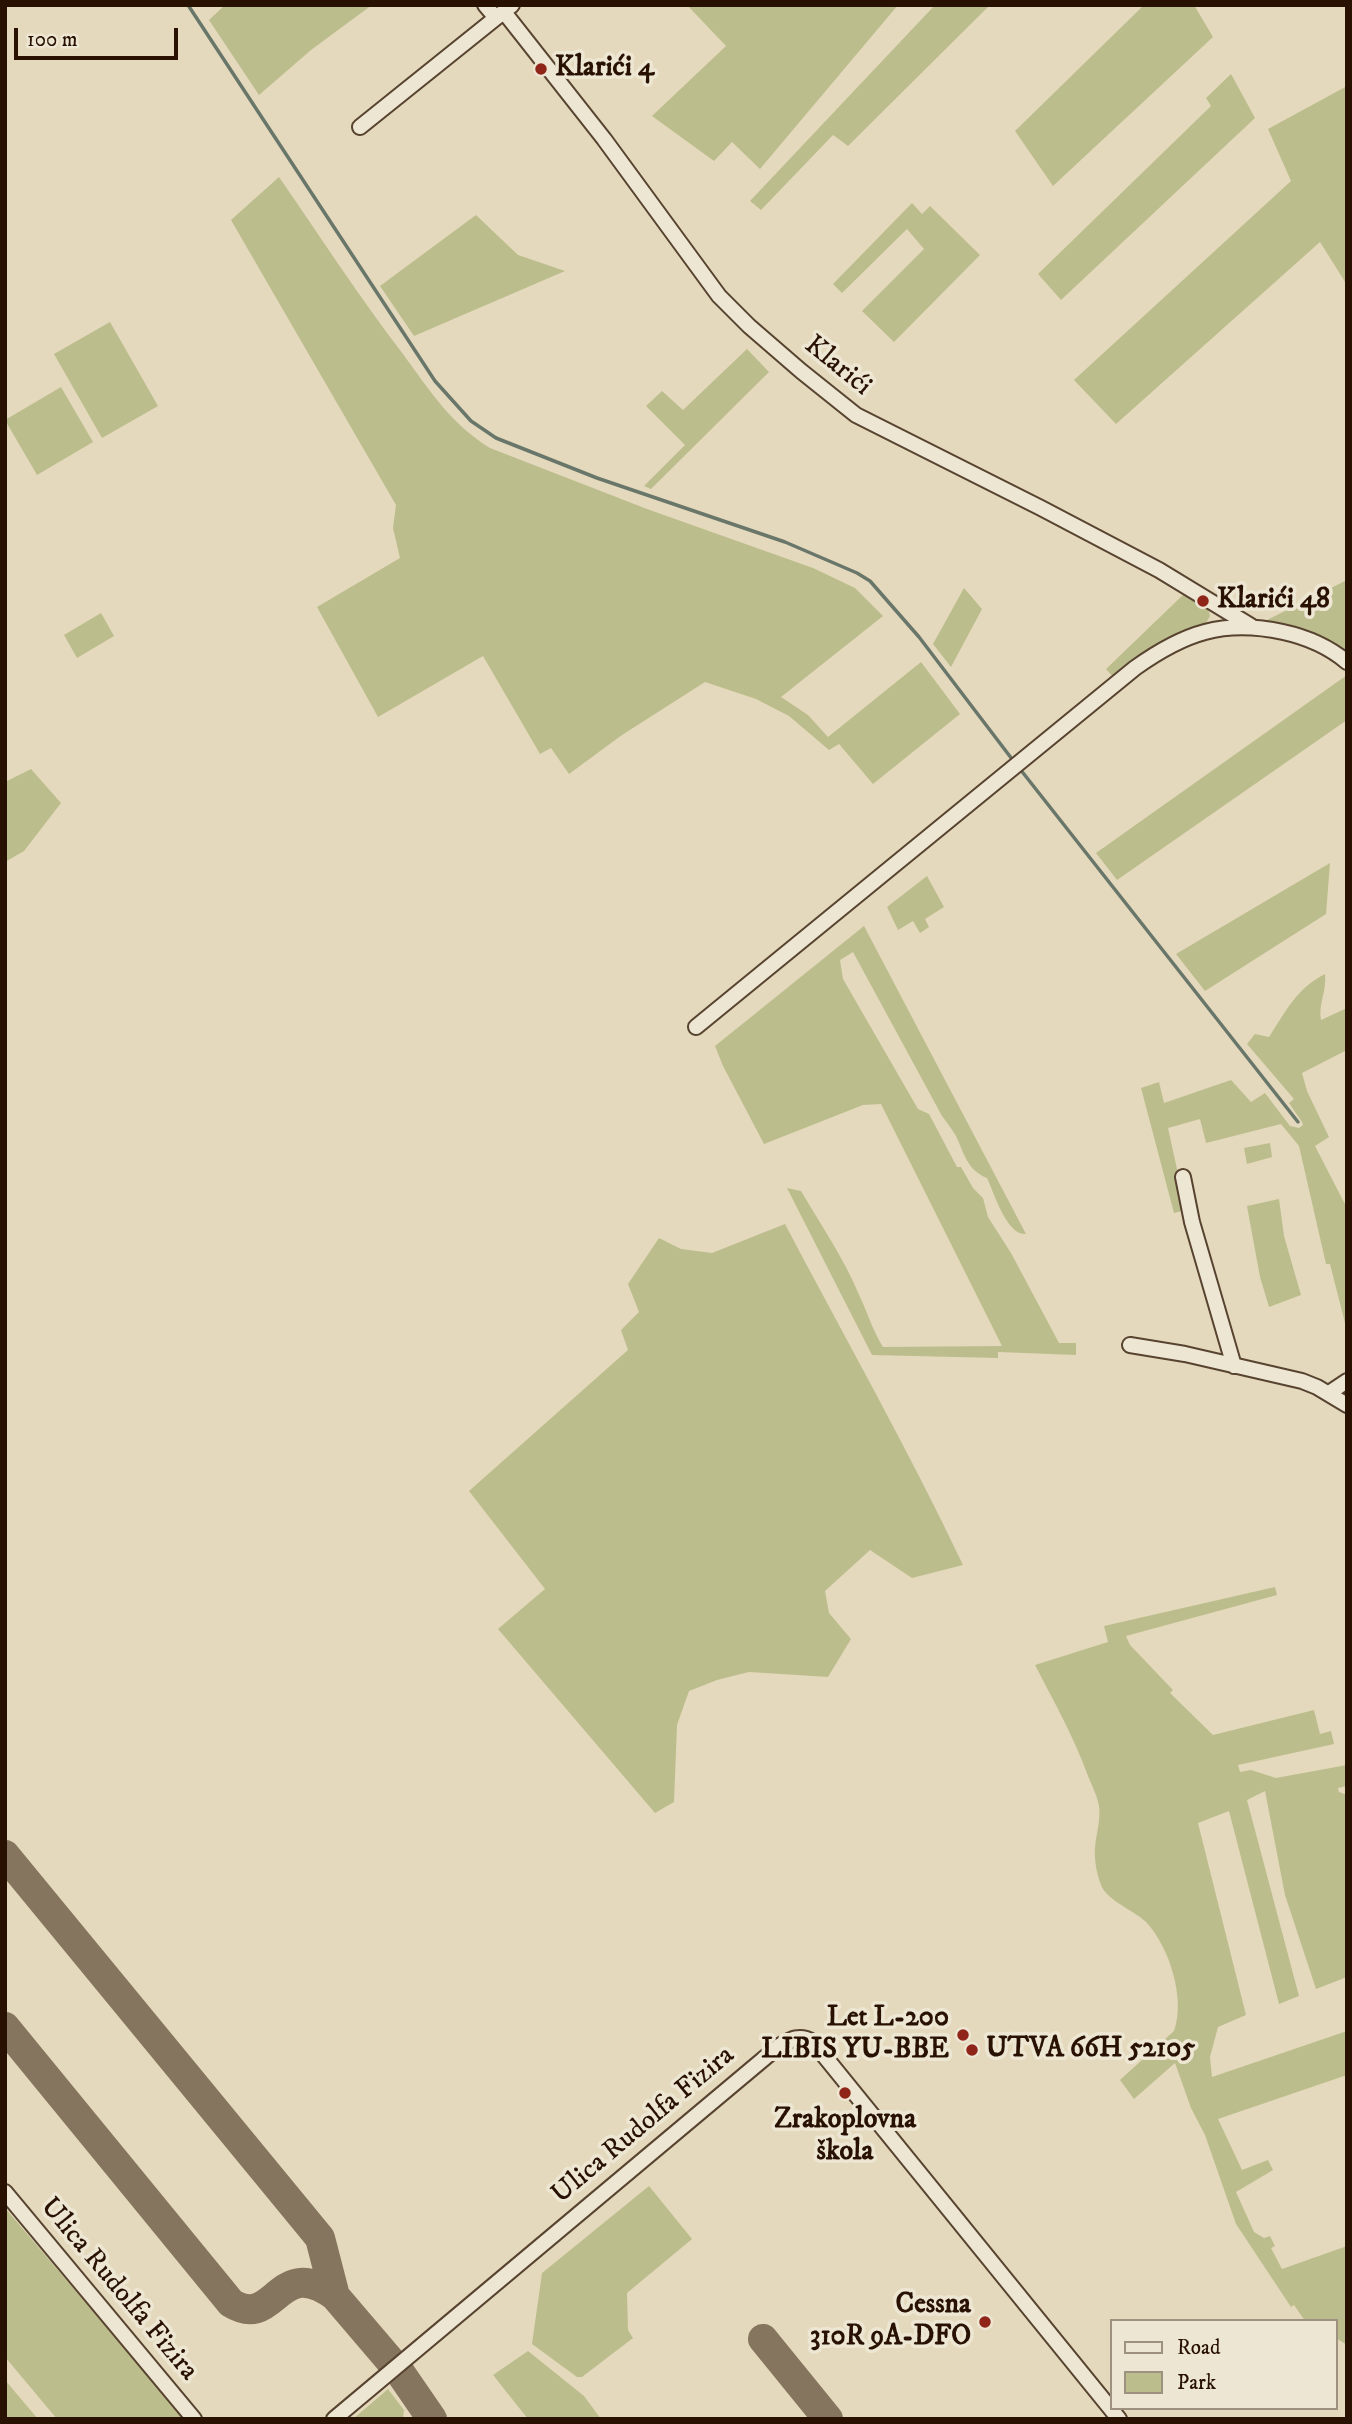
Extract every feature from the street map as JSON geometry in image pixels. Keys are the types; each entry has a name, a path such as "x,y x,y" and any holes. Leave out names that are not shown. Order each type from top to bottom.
{"street":[{"name":"Klarići","path":"485,5 504,12 604,139 719,296 749,326 810,378 856,415 1159,570 1251,626"},
{"path":"359,127 504,12"},
{"path":"696,1027 1135,668 1165,649 1185,638 1216,629 1251,626 1312,640 1347,662"},
{"path":"1183,1177 1192,1222 1234,1366"},
{"path":"1130,1345 1302,1381 1329,1393 1347,1405"},
{"path":"1329,1393 1347,1381"},
{"name":"Ulica Rudolfa Fizira","path":"334,2419 779,2046 801,2037 813,2042 1110,2408"},
{"name":"Ulica Rudolfa Fizira","path":"5,2192 194,2419"}],"green space":[{"path":"225,5 372,5 311,50 259,95 209,20"},
{"path":"687,5 898,5 760,169 732,142 714,161 652,116 726,46"},
{"path":"935,5 990,5 848,146 833,135 761,210 750,201"},
{"path":"1144,5 1194,5 1213,37 1053,186 1015,131"},
{"path":"1231,74 1255,118 1061,300 1038,274 1211,106 1206,98"},
{"path":"1347,86 1347,285 1320,242 1116,424 1074,380 1291,181 1268,129"},
{"path":"279,177 432,394 476,439 490,448 647,509 813,568 855,588 883,616 781,697 808,715 828,737 921,662 960,714 873,784 839,744 829,750 789,716 756,699 705,682 622,735 569,774 551,748 540,754 483,656 378,717 317,607 400,558 393,528 396,505 231,220"},
{"path":"912,203 922,214 930,206 980,255 894,342 862,311 924,249 907,229 842,293 833,284"},
{"path":"476,215 518,255 565,271 414,336 380,286"},
{"path":"110,322 158,406 102,438 54,354"},
{"path":"747,349 769,372 651,489 644,486 685,445 646,406 662,391 683,410"},
{"path":"61,387 93,442 37,475 5,420"},
{"path":"1347,580 1347,653 1263,622"},
{"path":"964,588 982,609 951,667 933,644"},
{"path":"1186,592 1208,608 1210,616 1205,625 1114,678 1106,669"},
{"path":"101,613 114,636 77,658 64,635"},
{"path":"1347,675 1347,720 1117,880 1096,853"},
{"path":"31,769 61,803 24,851 5,862 5,782"},
{"path":"1330,863 1326,914 1205,991 1176,954"},
{"path":"927,876 944,907 925,919 929,927 920,933 913,921 898,930 887,907"},
{"path":"864,926 1026,1234 1019,1233 1007,1221 987,1178 980,1175 967,1160 853,952 840,960 843,979 918,1109 929,1114 957,1167 961,1167 973,1188 983,1198 988,1217 1011,1253 1059,1343 1076,1343 1076,1355 998,1352 998,1358 872,1355 787,1188 801,1191 825,1230 854,1283 883,1347 1002,1346 881,1104 863,1105 764,1144 723,1066 715,1046"},
{"path":"1325,974 1321,1020 1347,1008 1347,1050 1302,1073 1307,1091 1329,1137 1315,1146 1347,1208 1347,1331 1330,1264 1326,1264 1299,1146 1281,1124 1206,1143 1200,1119 1168,1128 1186,1210 1174,1213 1141,1088 1159,1082 1164,1103 1231,1080 1251,1102 1265,1093 1290,1126 1299,1128 1303,1125 1302,1122 1289,1103 1294,1099 1247,1044 1255,1034 1269,1037 1299,993"},
{"path":"1270,1143 1272,1157 1247,1164 1244,1148"},
{"path":"1279,1199 1284,1236 1301,1295 1269,1307 1260,1277 1247,1206"},
{"path":"785,1224 963,1565 912,1578 870,1550 825,1591 829,1613 851,1639 828,1677 749,1672 689,1691 677,1725 674,1802 655,1813 498,1629 545,1589 469,1491 628,1350 621,1330 639,1312 628,1284 659,1238 681,1249 712,1253"},
{"path":"1275,1587 1277,1595 1126,1636 1130,1645 1173,1690 1170,1693 1213,1735 1314,1710 1320,1734 1331,1731 1334,1744 1238,1765 1240,1772 1251,1770 1276,1778 1347,1765 1347,1786 1338,1788 1339,1792 1347,1795 1347,1977 1316,1989 1285,1895 1265,1791 1247,1800 1299,1996 1279,2004 1229,1811 1198,1823 1246,2015 1218,2027 1210,2057 1212,2077 1347,2031 1347,2075 1218,2119 1242,2170 1268,2160 1273,2170 1236,2192 1254,2232 1264,2238 1270,2236 1275,2246 1271,2248 1282,2269 1347,2246 1347,2345 1338,2339 1338,2319 1304,2319 1294,2305 1291,2307 1236,2224 1205,2135 1191,2108 1175,2063 1134,2099 1120,2080 1174,2031 1178,2004 1173,1974 1162,1945 1146,1922 1109,1896 1101,1885 1095,1857 1099,1816 1097,1798 1070,1733 1035,1665 1108,1642 1104,1626"},
{"path":"649,2186 692,2239 627,2293 628,2330 633,2338 582,2377 577,2377 532,2344 542,2273"},
{"path":"5,2208 185,2419 57,2419 5,2357"},
{"path":"528,2351 584,2396 601,2419 528,2419 493,2375"},
{"path":"5,2380 38,2419 5,2419"},
{"path":"388,2389 404,2410 403,2419 353,2419"}],"waterway":[{"path":"188,5 435,381 471,421 496,438 597,478 785,542 870,581 919,637 1015,763"},
{"path":"1020,769 1298,1122"}],"taxiway":[{"path":"5,1855 320,2238 335,2296 399,2371 432,2419"},
{"path":"5,2027 231,2303 246,2309 258,2308 288,2287 300,2283 315,2285 335,2296"},
{"path":"763,2339 828,2419"}],"place":[{"name":"Klarići 4","path":"541,69"},
{"name":"Klarići 48","path":"1203,601"},
{"name":"Let L-200 LIBIS YU-BBE","path":"963,2035"},
{"name":"UTVA 66H 52105","path":"972,2050"},
{"name":"Zrakoplovna škola","path":"845,2093"},
{"name":"Cessna 310R 9A-DFO","path":"985,2322"}]}
